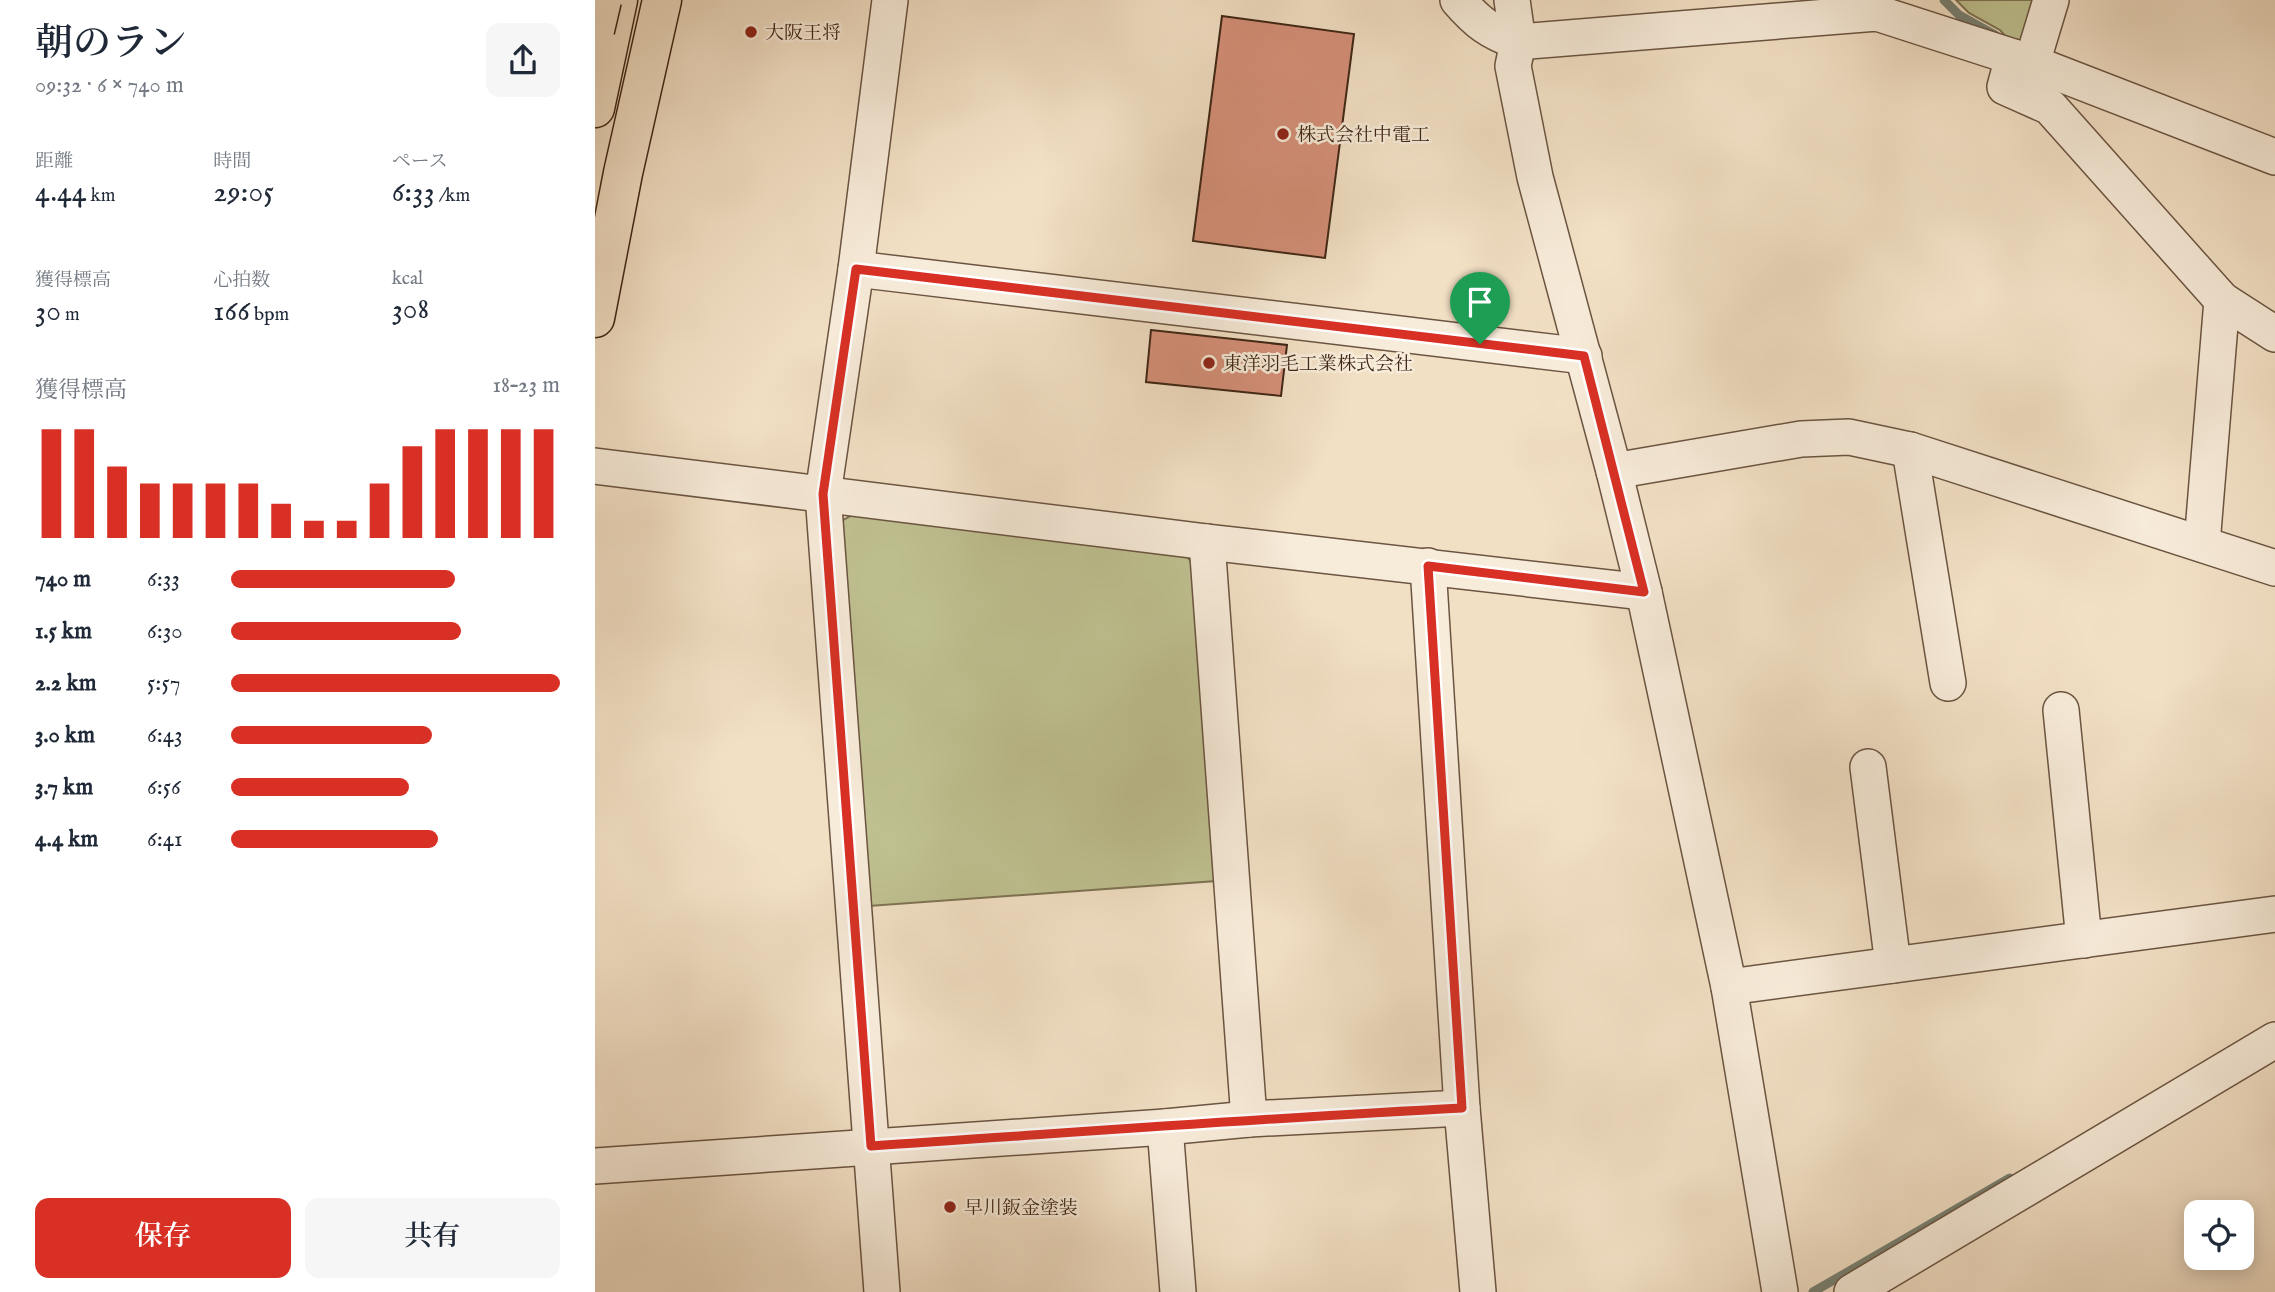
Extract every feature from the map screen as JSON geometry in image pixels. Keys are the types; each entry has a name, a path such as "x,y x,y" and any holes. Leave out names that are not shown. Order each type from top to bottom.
{"highway":[{"path":"595,30 602,0"},
{"path":"595,108 618,0"},
{"path":"595,215 641,0"},
{"path":"595,318 662,0"}],"street":[{"path":"882,1292 823,494 856,269 890,0"},
{"path":"1458,0 1476,21 1498,35 1518,42 1877,13 2275,156"},
{"path":"1512,0 1518,42 1513,66 1535,177 1644,592 1729,987 1779,1291"},
{"path":"2051,0 2010,63 2005,87 2050,107 2222,300 2275,334"},
{"path":"856,269 1584,356"},
{"path":"2202,544 2222,300"},
{"path":"1614,471 1801,439 1849,437 1910,450 2275,568"},
{"path":"1910,450 1948,683"},
{"path":"595,466 1207,542 1644,592"},
{"path":"1207,542 1249,1119"},
{"path":"1428,566 1462,1108 1478,1292"},
{"path":"2061,710 2084,940"},
{"path":"1868,767 1893,965"},
{"path":"1729,987 2275,914"},
{"path":"1852,1292 2275,1040"},
{"path":"595,1166 1249,1119 1462,1108"},
{"path":"1165,1127 1178,1292"}],"green space":[{"path":"1956,0 2041,0 2023,47 2008,39 2000,30 1969,13"},
{"path":"856,513 1181,550 1196,567 1216,881 869,906 841,521"}],"building":[{"path":"1222,16 1354,34 1325,258 1193,241"},
{"path":"1151,330 1287,345 1281,396 1146,382"}],"waterway":[{"path":"1944,0 1959,15 1995,35"},
{"path":"1813,1292 2010,1178"}],"place":[{"name":"大阪王将","path":"751,32"},
{"name":"株式会社中電工","path":"1283,134"},
{"name":"東洋羽毛工業株式会社","path":"1209,363"},
{"name":"早川鈑金塗装","path":"950,1207"}],"route":[{"path":"856,269 1480,344 1584,356 1644,592 1428,566 1462,1108 1249,1119 871,1146 823,494 856,269"}]}
